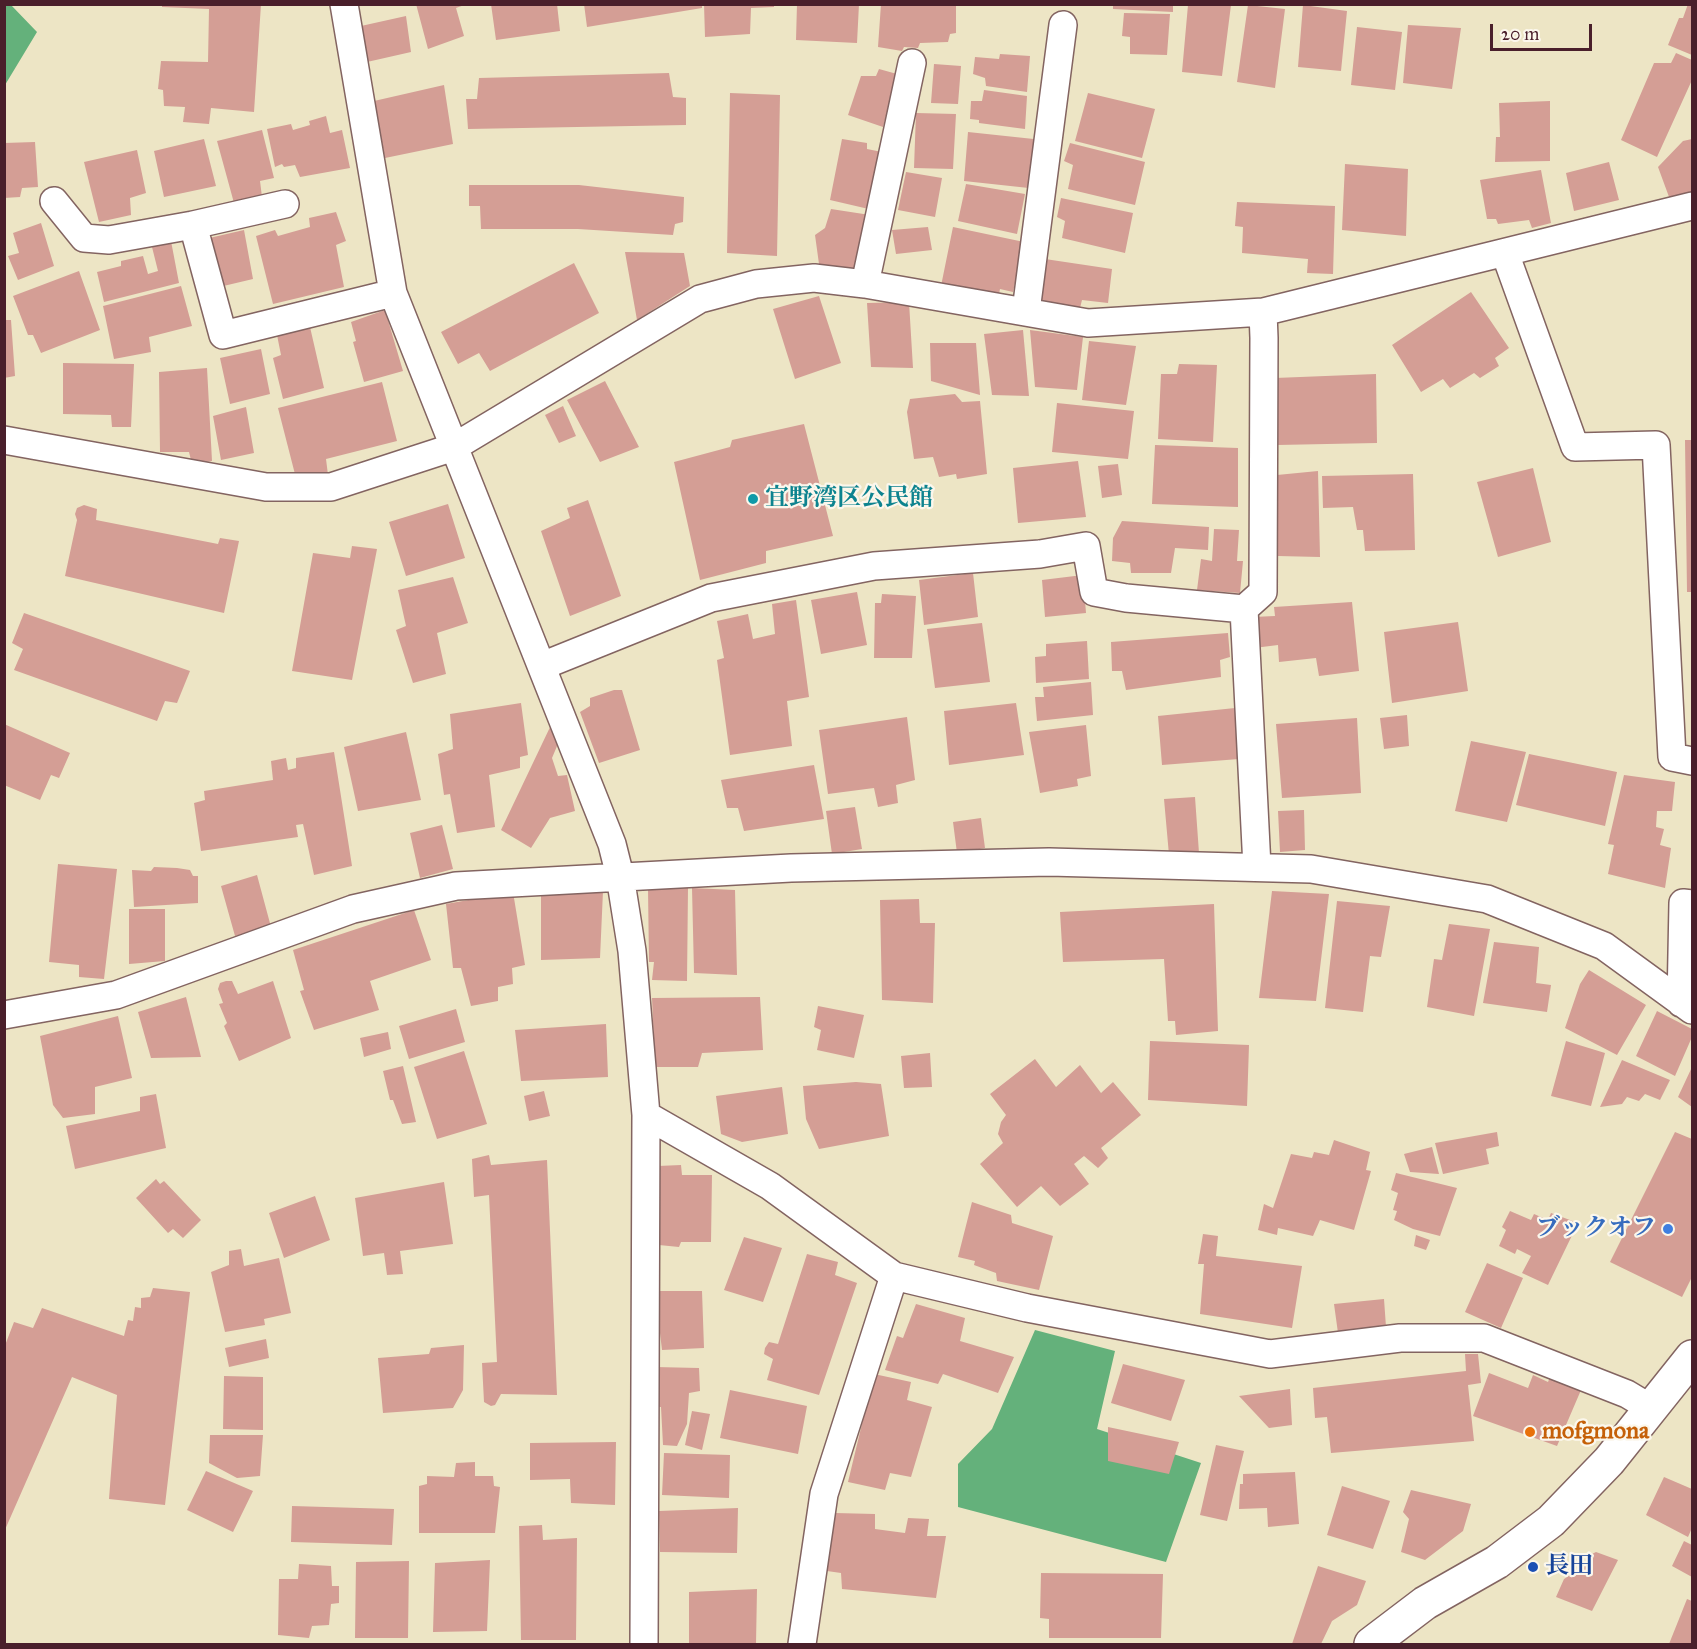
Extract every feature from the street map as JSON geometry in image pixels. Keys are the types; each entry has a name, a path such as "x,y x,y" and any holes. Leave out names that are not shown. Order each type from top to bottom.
{"street":[{"path":"344,4 393,293 612,844 620,876 632,951 646,1115 644,1644"},
{"path":"1026,311 1063,25"},
{"path":"865,284 912,63"},
{"path":"54,201 84,238 109,240 193,225 285,204"},
{"path":"4,440 266,487 331,487 454,447 700,299 756,284 814,278 865,284 1088,323 1263,312 1692,206"},
{"path":"193,225 223,335 393,293"},
{"path":"1505,253 1575,447 1656,445 1672,757 1692,761"},
{"path":"542,666 711,598 874,566 1040,554 1086,546 1094,592 1126,598 1244,609 1263,592 1263,312"},
{"path":"1244,609 1257,867"},
{"path":"4,1015 116,995 353,909 456,886 791,868 1049,862 1311,868 1487,899 1604,946 1687,1006"},
{"path":"1687,1006 1683,903 1692,904"},
{"path":"646,1115 771,1186 894,1276 1027,1308 1270,1354 1400,1338 1484,1338 1627,1394 1653,1410"},
{"path":"802,1644 824,1494 894,1276"},
{"path":"1371,1644 1425,1603 1497,1562 1551,1521 1609,1461 1653,1410 1692,1357"}],"green space":[{"path":"5,4 11,5 37,32 5,85"},
{"path":"1035,1330 1115,1351 1097,1429 1201,1463 1166,1562 958,1507 958,1464 992,1429"}],"building":[{"path":"162,4 261,4 254,112 211,108 209,124 183,122 185,107 164,106 163,90 158,89 161,61 208,62 209,9 162,7"},
{"path":"416,4 467,4 456,8 464,36 428,49"},
{"path":"491,4 557,4 560,31 496,40"},
{"path":"584,4 702,4 702,8 587,27"},
{"path":"704,4 774,4 774,7 751,8 750,34 705,37"},
{"path":"797,4 859,4 857,43 796,40"},
{"path":"881,4 956,4 956,33 950,34 948,42 920,43 918,48 904,47 902,51 878,47"},
{"path":"1113,4 1173,4 1173,12 1113,9"},
{"path":"1688,4 1692,4 1692,55 1668,45 1679,18 1683,18"},
{"path":"1188,5 1231,5 1222,76 1182,72"},
{"path":"1248,5 1285,9 1275,88 1237,82"},
{"path":"1303,5 1347,11 1341,71 1298,67"},
{"path":"1124,13 1170,14 1167,55 1130,54 1130,37 1122,36"},
{"path":"406,16 411,52 367,62 361,26"},
{"path":"1408,25 1461,28 1452,89 1403,83"},
{"path":"1357,27 1402,32 1395,90 1351,85"},
{"path":"1676,53 1692,60 1692,80 1657,157 1621,140 1654,63 1671,63"},
{"path":"1000,54 1030,56 1027,92 986,86 985,78 973,74 975,57 999,59"},
{"path":"934,64 961,66 958,104 931,103"},
{"path":"879,69 897,74 883,127 848,115 861,76 876,76"},
{"path":"669,73 673,97 686,98 686,125 468,129 466,99 477,99 479,78"},
{"path":"444,85 453,144 385,158 374,101"},
{"path":"984,90 1027,96 1025,129 979,123 979,120 970,119 971,101 982,101"},
{"path":"730,93 780,95 777,256 727,253"},
{"path":"1088,93 1155,109 1142,158 1075,141"},
{"path":"1550,101 1550,161 1495,162 1496,137 1500,137 1499,103"},
{"path":"916,113 956,114 953,169 914,168"},
{"path":"326,116 330,133 342,130 350,168 300,177 295,165 284,167 282,164 275,167 267,129 291,124 293,130 310,125 309,121"},
{"path":"262,130 274,178 260,181 262,197 234,203 217,141"},
{"path":"968,132 1043,140 1038,189 964,181"},
{"path":"204,139 216,186 164,197 154,151"},
{"path":"842,139 867,143 867,149 887,153 873,210 830,200"},
{"path":"1692,139 1692,198 1672,205 1658,167 1683,141"},
{"path":"35,142 38,187 22,188 20,197 4,198 4,143"},
{"path":"1070,143 1145,162 1135,205 1068,189 1073,165 1064,161"},
{"path":"137,150 146,193 130,198 131,215 99,222 84,162"},
{"path":"1609,162 1619,200 1574,211 1566,173"},
{"path":"1345,164 1408,169 1406,236 1342,230"},
{"path":"1541,170 1551,223 1532,228 1529,220 1498,224 1496,219 1487,219 1480,180"},
{"path":"906,172 942,178 935,217 898,210"},
{"path":"966,184 1025,194 1017,234 958,221"},
{"path":"469,185 579,185 684,197 683,222 675,224 673,235 578,229 481,229 480,206 469,206"},
{"path":"1061,198 1133,213 1125,253 1062,238 1065,221 1057,217"},
{"path":"1237,202 1335,206 1333,274 1307,273 1308,259 1242,253 1243,227 1235,226"},
{"path":"831,209 870,215 857,270 819,264 815,235 825,228"},
{"path":"336,212 346,241 336,245 344,287 273,304 256,236 275,230 278,236 310,227 309,218"},
{"path":"41,223 54,266 18,280 8,256 19,253 13,233"},
{"path":"928,227 932,250 896,254 892,230"},
{"path":"953,227 1024,242 1013,292 1000,289 998,299 941,286"},
{"path":"244,230 253,279 215,288 205,239"},
{"path":"171,241 179,283 104,302 97,272 121,266 121,261 143,256 148,274 158,271 152,247"},
{"path":"625,252 684,253 690,286 637,320"},
{"path":"1045,259 1112,269 1108,303 1082,300 1079,312 1041,307"},
{"path":"574,263 599,313 490,371 479,353 458,364 441,332"},
{"path":"79,271 100,330 41,353 33,335 28,335 13,296"},
{"path":"181,286 192,326 149,337 151,352 114,359 103,306"},
{"path":"1471,292 1509,348 1495,358 1499,366 1480,378 1474,373 1450,388 1443,379 1421,392 1392,345"},
{"path":"819,296 841,363 795,379 773,309"},
{"path":"909,302 913,368 871,367 867,303"},
{"path":"385,310 403,371 364,382 353,342 356,341 351,322"},
{"path":"4,320 11,320 15,376 4,378"},
{"path":"310,327 324,388 283,399 273,358 281,355 277,335"},
{"path":"1023,330 1029,396 992,395 984,334"},
{"path":"1030,330 1083,337 1077,390 1035,387"},
{"path":"1089,341 1136,346 1126,405 1082,400"},
{"path":"930,343 976,343 980,395 931,381"},
{"path":"261,349 270,394 230,404 220,358"},
{"path":"63,363 134,364 131,427 112,427 111,415 63,414"},
{"path":"1179,364 1217,365 1213,442 1158,439 1161,374 1177,374"},
{"path":"207,368 212,461 192,464 189,452 160,452 159,372"},
{"path":"1376,374 1377,443 1277,445 1275,378"},
{"path":"605,381 639,447 600,462 567,400"},
{"path":"382,382 397,441 326,459 328,475 297,482 278,408"},
{"path":"955,394 962,402 980,401 987,474 957,479 956,474 939,477 933,457 914,459 907,412 910,399"},
{"path":"1057,403 1134,411 1128,459 1052,452"},
{"path":"563,406 576,436 559,443 545,415"},
{"path":"246,407 254,453 221,460 213,416"},
{"name":"宜野湾区公民館","path":"804,424 833,536 766,551 766,563 700,580 674,462 730,447 732,440"},
{"path":"1685,440 1692,440 1692,592 1687,592"},
{"path":"1155,445 1238,448 1238,507 1152,504"},
{"path":"1078,461 1086,517 1018,523 1013,468"},
{"path":"1118,464 1122,495 1102,498 1098,466"},
{"path":"1533,468 1551,542 1498,557 1477,482"},
{"path":"1318,471 1320,557 1278,556 1277,475"},
{"path":"1413,474 1415,550 1365,551 1363,530 1357,530 1353,507 1323,508 1322,476"},
{"path":"588,500 621,596 570,616 541,531 570,518 567,508"},
{"path":"448,504 465,558 406,576 389,522"},
{"path":"84,505 97,509 96,520 218,544 220,538 239,541 224,613 65,576 77,520 75,514 77,508"},
{"path":"1122,521 1209,527 1208,550 1175,548 1171,573 1131,573 1130,563 1112,561 1113,538"},
{"path":"1214,529 1239,530 1237,561 1243,561 1240,593 1197,590 1201,559 1212,561"},
{"path":"352,546 377,549 352,680 292,671 313,553 350,558"},
{"path":"973,573 978,617 924,625 919,580"},
{"path":"1083,575 1086,613 1045,617 1042,580"},
{"path":"453,577 468,623 437,633 446,674 413,683 396,630 406,626 398,590"},
{"path":"857,592 867,645 821,654 811,600"},
{"path":"882,594 916,596 912,658 874,658 875,603 881,603"},
{"path":"796,600 809,697 787,701 792,746 730,755 717,660 724,658 717,621 748,614 753,639 775,634 772,604"},
{"path":"1352,602 1359,671 1319,676 1316,658 1279,662 1278,645 1254,648 1253,617 1275,616 1274,607"},
{"path":"24,613 190,671 177,703 165,701 157,721 14,670 23,649 12,643"},
{"path":"1458,622 1468,691 1392,703 1384,632"},
{"path":"982,623 990,682 935,688 927,629"},
{"path":"1228,633 1230,657 1220,660 1221,677 1126,690 1122,671 1112,671 1111,642"},
{"path":"1087,641 1089,679 1036,683 1035,657 1046,656 1046,644"},
{"path":"1091,682 1093,715 1037,721 1035,697 1044,697 1043,687"},
{"path":"614,690 622,690 640,750 599,763 580,712 590,706 590,698"},
{"path":"521,703 528,755 520,757 520,768 489,775 495,827 457,833 450,794 444,795 438,754 453,749 450,714"},
{"path":"1016,703 1024,755 949,765 944,711"},
{"path":"1235,708 1239,759 1162,765 1158,716"},
{"path":"1407,715 1409,746 1384,749 1380,718"},
{"path":"907,717 915,780 896,785 898,803 878,807 874,788 828,794 819,730"},
{"path":"1357,718 1361,793 1282,798 1276,724"},
{"path":"552,723 560,739 552,758 558,776 567,775 575,811 550,818 531,848 501,830"},
{"path":"4,724 70,753 59,778 51,775 40,800 4,785"},
{"path":"1086,725 1091,776 1077,779 1078,786 1040,793 1029,732"},
{"path":"406,732 421,800 358,811 344,747"},
{"path":"1471,741 1526,752 1507,822 1455,811"},
{"path":"334,752 352,866 314,875 303,824 296,825 298,837 201,851 194,803 205,800 204,791 273,780 271,761 286,758 288,770 296,768 296,758"},
{"path":"1529,754 1617,772 1605,826 1516,805"},
{"path":"814,765 824,819 744,831 738,808 727,808 721,780"},
{"path":"1624,775 1675,782 1672,811 1657,811 1656,827 1664,829 1660,845 1671,848 1665,888 1608,874 1614,845 1608,844"},
{"path":"1195,797 1199,853 1169,855 1164,799"},
{"path":"855,807 862,849 832,854 826,811"},
{"path":"1304,810 1305,850 1280,852 1278,811"},
{"path":"981,818 985,848 957,853 953,822"},
{"path":"442,825 453,869 420,878 410,833"},
{"path":"58,864 117,869 104,979 79,977 79,965 49,962"},
{"path":"154,867 190,870 193,876 198,876 198,903 134,907 132,870 151,871"},
{"path":"257,875 271,927 235,936 221,886"},
{"path":"688,888 687,981 652,980 654,962 649,962 648,889"},
{"path":"692,888 735,890 737,975 694,973"},
{"path":"603,891 600,958 541,960 541,892"},
{"path":"1272,891 1329,894 1316,1001 1259,998"},
{"path":"513,892 525,965 512,968 513,984 498,987 498,1001 471,1006 461,968 453,968 446,904"},
{"path":"919,899 920,923 935,923 933,1003 882,1000 880,900"},
{"path":"1337,901 1390,906 1381,957 1370,956 1363,1012 1325,1008"},
{"path":"1214,904 1218,1031 1176,1035 1175,1021 1168,1021 1164,959 1063,962 1060,912"},
{"path":"129,909 165,909 165,961 129,964"},
{"path":"414,910 431,960 370,981 379,1010 314,1030 300,991 304,990 293,950"},
{"path":"1449,924 1490,929 1474,1016 1427,1007 1434,959 1442,960"},
{"path":"1494,942 1539,947 1536,983 1551,985 1547,1012 1483,1003"},
{"path":"1589,970 1646,1005 1617,1055 1565,1028 1580,984"},
{"path":"232,981 238,994 273,981 291,1038 239,1061 224,1026 227,1023 219,1004 223,1003 218,989 220,983"},
{"path":"186,997 201,1057 151,1058 138,1012"},
{"path":"760,997 763,1050 702,1053 698,1067 655,1067 652,998"},
{"path":"818,1006 864,1015 854,1058 817,1050 821,1030 814,1027"},
{"path":"456,1009 465,1042 409,1059 399,1026"},
{"path":"1657,1011 1692,1029 1692,1037 1675,1076 1636,1056"},
{"path":"118,1016 132,1078 95,1087 95,1114 63,1118 53,1105 40,1036"},
{"path":"606,1024 608,1077 521,1081 515,1030"},
{"path":"388,1032 391,1049 364,1057 360,1038"},
{"path":"1150,1041 1249,1045 1247,1106 1148,1100"},
{"path":"1566,1041 1605,1053 1591,1106 1551,1096"},
{"path":"464,1051 487,1124 437,1139 414,1067"},
{"path":"930,1053 932,1087 904,1088 901,1056"},
{"path":"1035,1059 1056,1087 1080,1065 1101,1093 1113,1082 1141,1115 1101,1148 1108,1158 1098,1168 1084,1156 1074,1164 1089,1184 1060,1206 1041,1186 1017,1207 980,1164 1003,1143 998,1134 1001,1122 1006,1115 990,1094"},
{"path":"1622,1060 1670,1080 1660,1100 1645,1094 1639,1101 1627,1097 1622,1104 1600,1107"},
{"path":"403,1066 416,1122 402,1124 393,1100 390,1100 383,1071"},
{"path":"1692,1067 1692,1107 1678,1097"},
{"path":"856,1082 881,1084 889,1136 819,1149 806,1119 803,1086"},
{"path":"782,1087 788,1134 742,1142 721,1134 716,1096"},
{"path":"544,1091 550,1116 529,1121 524,1096"},
{"path":"156,1094 166,1148 75,1169 66,1126 140,1111 140,1097"},
{"path":"1497,1132 1499,1146 1486,1149 1489,1164 1443,1174 1435,1143"},
{"path":"1675,1132 1692,1139 1692,1277 1682,1297 1610,1262"},
{"path":"1334,1140 1370,1152 1366,1170 1371,1171 1354,1230 1320,1220 1313,1236 1278,1228 1277,1235 1258,1230 1264,1204 1273,1208 1291,1154 1312,1158 1314,1152 1329,1155"},
{"path":"1432,1147 1439,1174 1410,1172 1404,1154"},
{"path":"489,1155 491,1165 547,1160 557,1395 501,1394 495,1405 491,1406 484,1402 482,1363 497,1362 489,1195 474,1197 472,1159"},
{"path":"681,1165 682,1175 712,1175 711,1242 681,1242 679,1247 659,1245 658,1166"},
{"path":"1396,1173 1457,1188 1440,1236 1413,1229 1394,1220 1397,1211 1393,1210 1398,1193 1391,1190"},
{"path":"156,1179 160,1184 164,1181 201,1220 183,1238 173,1229 168,1233 136,1198"},
{"path":"444,1182 453,1244 400,1251 403,1274 387,1275 384,1253 363,1256 355,1198"},
{"path":"315,1196 330,1240 284,1258 269,1213"},
{"path":"972,1202 1011,1215 1012,1223 1053,1236 1039,1290 997,1281 996,1273 974,1265 975,1261 958,1257"},
{"path":"1510,1211 1531,1220 1534,1214 1548,1220 1551,1213 1578,1223 1548,1285 1522,1273 1531,1256 1517,1249 1515,1254 1499,1246 1506,1230 1502,1227"},
{"path":"1203,1234 1218,1236 1216,1256 1302,1266 1292,1328 1200,1314 1204,1264 1198,1264"},
{"path":"1416,1235 1430,1240 1426,1250 1414,1246"},
{"path":"744,1237 782,1248 763,1302 724,1290"},
{"path":"241,1249 244,1266 279,1258 291,1313 264,1319 265,1325 225,1332 211,1272 229,1265 229,1251"},
{"path":"807,1254 838,1262 835,1275 857,1283 819,1395 767,1380 773,1359 764,1354 769,1342 778,1344"},
{"path":"1487,1263 1523,1278 1501,1328 1465,1312"},
{"path":"153,1288 190,1292 165,1505 109,1499 117,1395 72,1377 4,1532 4,1348 14,1322 33,1328 42,1308 124,1336 128,1320 133,1321 135,1307 141,1308 141,1298 150,1297"},
{"path":"655,1291 702,1291 704,1348 662,1350"},
{"path":"1384,1299 1386,1327 1338,1333 1334,1304"},
{"path":"916,1304 965,1318 960,1341 1014,1357 998,1393 943,1374 938,1384 885,1370 897,1336 903,1338"},
{"path":"266,1339 269,1358 229,1367 225,1348"},
{"path":"464,1345 463,1390 453,1408 383,1413 378,1358 429,1354 431,1348"},
{"path":"1465,1354 1478,1354 1481,1383 1468,1385 1474,1441 1331,1453 1327,1417 1315,1418 1313,1388 1466,1371"},
{"path":"1123,1364 1185,1380 1171,1421 1111,1403"},
{"path":"655,1367 699,1368 700,1391 689,1393 687,1424 677,1446 663,1445 661,1407 656,1407"},
{"path":"1489,1373 1528,1388 1533,1375 1548,1382 1550,1377 1581,1390 1557,1446 1473,1416"},
{"path":"874,1374 911,1382 907,1400 932,1407 911,1477 890,1473 885,1490 848,1482"},
{"path":"224,1376 263,1377 263,1430 223,1429"},
{"path":"1290,1389 1292,1425 1269,1428 1239,1396"},
{"path":"730,1390 807,1406 798,1454 720,1438"},
{"path":"692,1411 710,1414 702,1450 685,1445"},
{"path":"1108,1427 1179,1442 1169,1474 1108,1461"},
{"path":"210,1435 263,1435 260,1476 237,1478 209,1463"},
{"path":"616,1442 615,1505 571,1503 570,1479 530,1480 530,1443"},
{"path":"1216,1445 1244,1451 1227,1521 1200,1515"},
{"path":"664,1453 730,1455 729,1498 662,1495"},
{"path":"475,1462 475,1476 493,1476 494,1486 500,1487 495,1533 419,1533 419,1486 427,1484 427,1476 454,1477 456,1463"},
{"path":"206,1471 253,1491 233,1532 187,1510"},
{"path":"1295,1472 1299,1524 1268,1527 1267,1508 1239,1509 1240,1484 1243,1484 1243,1474"},
{"path":"1664,1477 1692,1489 1692,1528 1688,1537 1646,1515"},
{"path":"1342,1486 1390,1501 1373,1549 1327,1535"},
{"path":"1411,1490 1471,1504 1463,1531 1425,1560 1401,1552 1409,1519 1403,1512"},
{"path":"292,1506 394,1509 392,1545 291,1542"},
{"path":"738,1508 737,1553 660,1552 659,1511"},
{"path":"835,1513 875,1514 875,1529 905,1533 908,1518 929,1519 927,1536 946,1536 936,1598 842,1589 841,1573 827,1571"},
{"path":"542,1525 543,1540 577,1538 576,1640 521,1640 519,1526"},
{"path":"1684,1541 1692,1545 1692,1577 1672,1566"},
{"path":"1596,1552 1618,1560 1592,1611 1556,1597 1564,1579 1586,1565 1588,1556"},
{"path":"490,1560 487,1631 433,1632 435,1563"},
{"path":"409,1561 408,1638 355,1638 356,1562"},
{"path":"299,1564 331,1566 332,1586 339,1586 339,1603 331,1604 329,1625 312,1626 309,1638 278,1635 279,1579 298,1579"},
{"path":"1318,1566 1366,1581 1357,1605 1332,1621 1321,1644 1292,1644"},
{"path":"1041,1573 1163,1574 1161,1638 1049,1638 1049,1619 1040,1618"},
{"path":"757,1589 756,1644 689,1644 689,1592"},
{"path":"1687,1599 1692,1601 1692,1644 1669,1644"}],"place":[{"name":"宜野湾区公民館","path":"753,499"},
{"name":"ブックオフ","path":"1668,1229"},
{"name":"mofgmona","path":"1530,1432"},
{"name":"長田","path":"1533,1567"}]}
